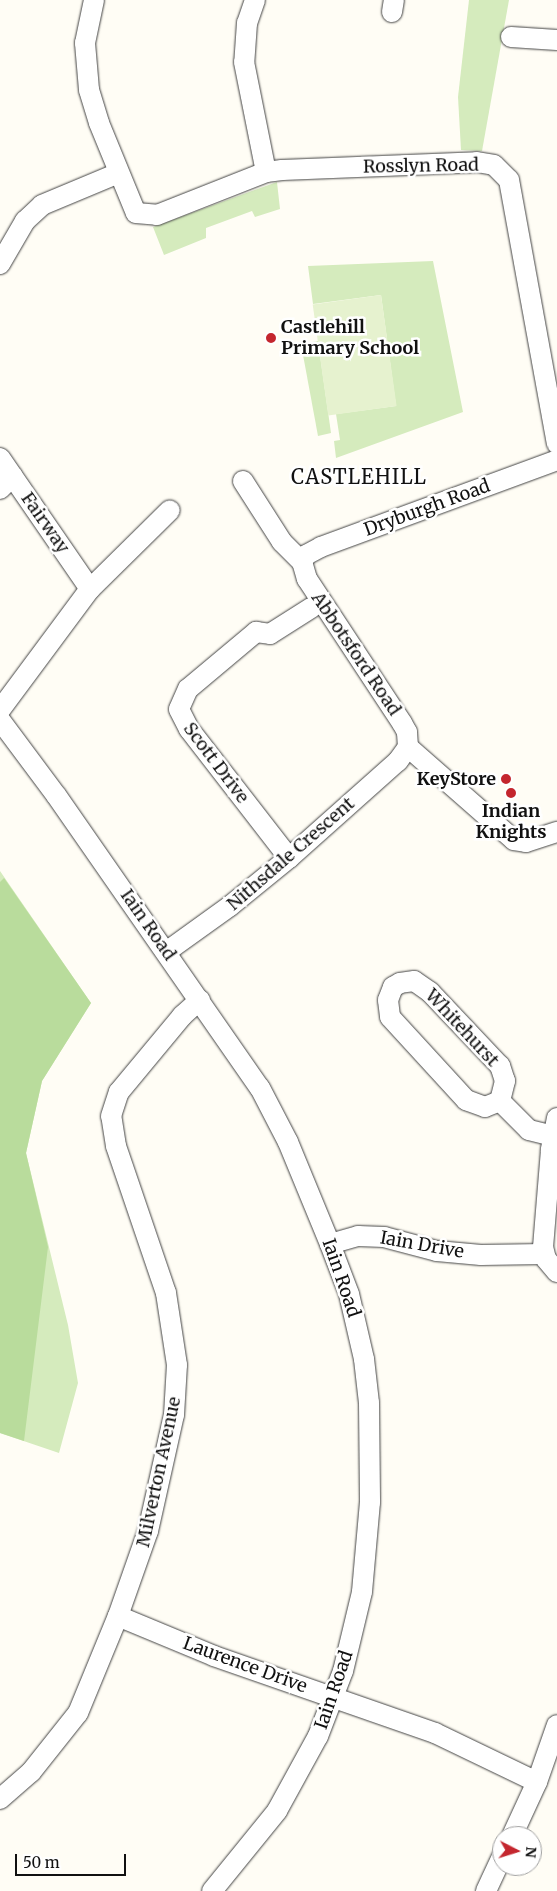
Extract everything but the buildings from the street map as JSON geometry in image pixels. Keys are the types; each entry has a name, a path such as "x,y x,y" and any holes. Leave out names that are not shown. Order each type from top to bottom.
{"street":[{"path":"0,264 25,221 42,206 118,172 99,123 85,63 85,43 94,0"},
{"path":"255,0 247,23 244,62 266,172"},
{"path":"511,37 557,40"},
{"name":"Rosslyn Road","path":"118,172 136,212 157,214 266,172 472,162 494,165 509,180 513,196 557,444"},
{"name":"Fairway","path":"0,458 6,482 90,589"},
{"name":"Dryburgh Road","path":"302,562 306,554 321,547 557,460"},
{"path":"243,481 282,542 302,562"},
{"path":"0,710 90,589 170,510"},
{"name":"Abbotsford Road","path":"302,562 307,579 407,732 408,747"},
{"name":"Scott Drive","path":"289,858 186,724 179,709 188,689 256,632 270,634 311,608"},
{"name":"Iain Road","path":"0,720 242,1059 275,1115 330,1244 358,1330 370,1403 371,1448 370,1502 362,1592 334,1698 318,1736 277,1811 212,1891"},
{"path":"408,747 514,840 526,842 557,832"},
{"name":"Nithsdale Crescent","path":"166,952 230,906 289,858 398,760 408,747"},
{"name":"Whitehurst","path":"406,981 420,984 500,1066 505,1081 500,1101 485,1107 477,1106 466,1100 434,1066 390,1017 388,1000 393,987 406,981"},
{"name":"Milverton Avenue","path":"2,1795 31,1772 78,1712 118,1616 148,1531 174,1414 177,1365 168,1301 116,1146 111,1128 112,1107 131,1076 182,1016 200,1000"},
{"path":"500,1101 529,1130 554,1135 544,1254 557,1272"},
{"name":"Iain Drive","path":"330,1244 366,1236 384,1237 437,1251 482,1255 544,1254"},
{"name":"Laurence Drive","path":"118,1616 214,1656 435,1733 537,1782"},
{"path":"517,1826 537,1782 557,1725"},
{"path":"486,1891 493,1876"}],"green space":[{"path":"469,0 509,0 482,151 461,150 458,97"},
{"path":"277,182 280,209 255,217 252,211 206,228 206,238 164,255 153,227"},
{"path":"433,261 463,412 336,458 334,441 340,440 336,414 396,406 381,295 313,304 308,266"},
{"path":"381,295 397,406 328,416 313,305"},
{"path":"318,341 331,433 318,436 301,344"},
{"path":"0,871 91,1003 42,1081 26,1153 68,1325 78,1383 59,1453 0,1433"},
{"path":"4,878 91,1003 42,1081 26,1153 48,1247 24,1441 0,1433 0,882"}],"place":[{"name":"Castlehill Primary School","path":"271,338"},
{"name":"KeyStore","path":"506,779"},
{"name":"Indian Knights","path":"511,793"}],"district":[{"name":"CASTLEHILL","path":"359,476"}]}
